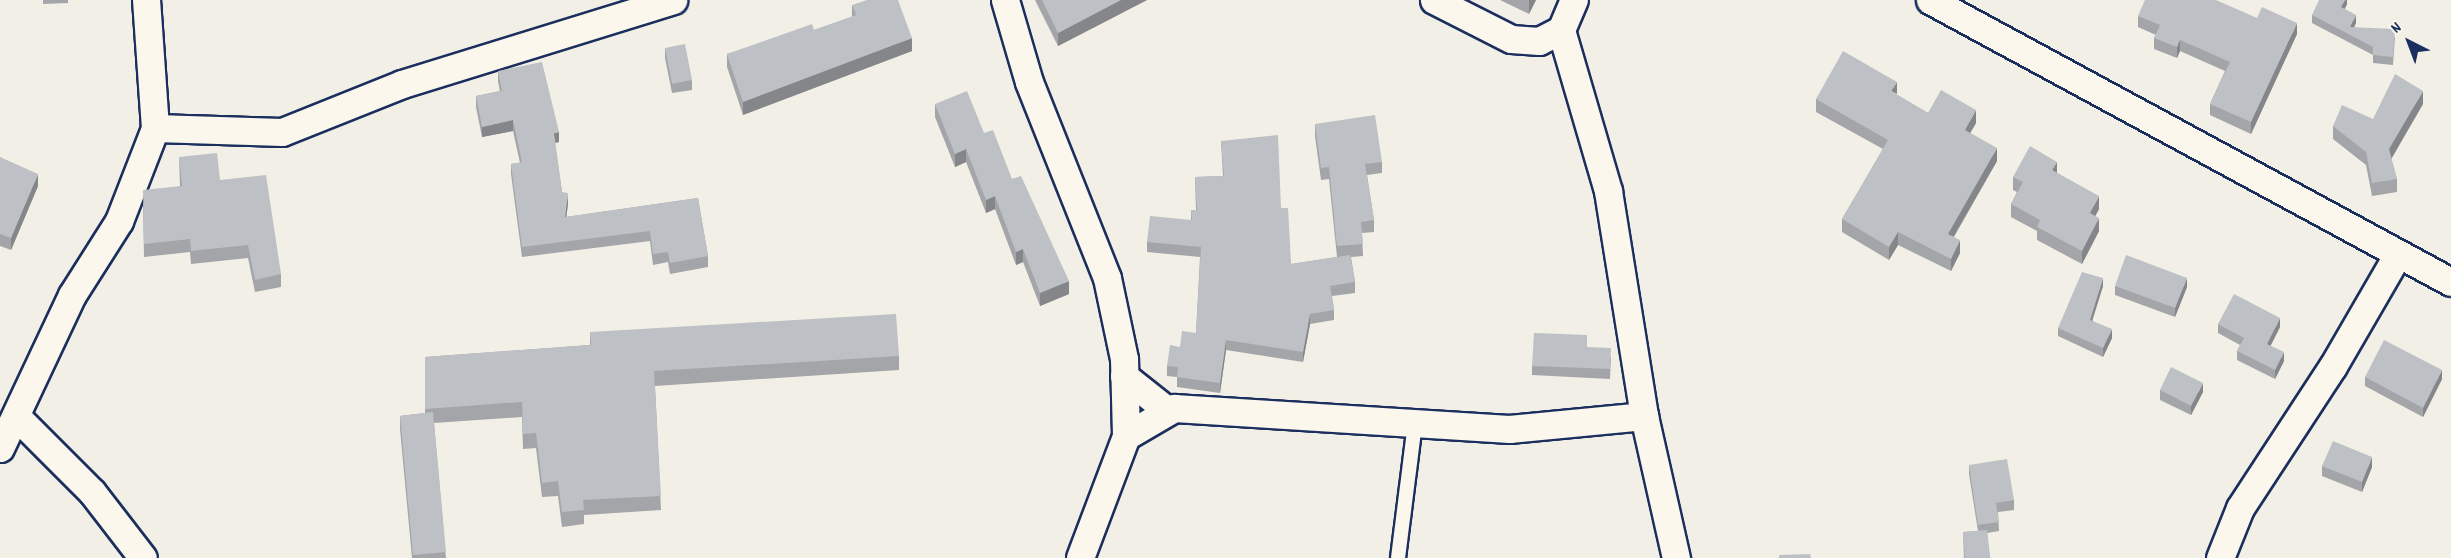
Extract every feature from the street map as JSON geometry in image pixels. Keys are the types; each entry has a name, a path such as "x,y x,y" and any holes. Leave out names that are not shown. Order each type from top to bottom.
{"street":[{"path":"0,448 17,417 72,295 119,220 155,128 146,0"},
{"path":"155,128 282,132 402,84 674,0"},
{"path":"1005,0 1029,82 1107,278 1124,376 1126,436 1080,558"},
{"path":"1434,0 1511,39 1539,41 1561,30"},
{"path":"1574,0 1561,30 1608,191 1644,416 1676,558"},
{"path":"1930,0 2451,282"},
{"path":"2220,558 2240,508 2333,366 2398,254"},
{"path":"1124,376 1168,411"},
{"path":"1126,436 1168,411 1509,429 1644,416"},
{"path":"17,417 92,492 143,558"}],"lane":[{"path":"1398,558 1415,423"}],"building":[{"path":"867,0 898,0 912,38 743,102 727,54 812,24 814,30 856,15 852,5"},
{"path":"1042,0 1121,0 1058,33"},
{"path":"2145,0 2216,0 2257,18 2262,7 2297,23 2251,122 2210,104 2230,62 2180,40 2177,47 2154,38 2160,25 2138,16"},
{"path":"2319,0 2345,0 2341,7 2356,15 2350,27 2395,29 2393,57 2373,55 2373,47 2312,15"},
{"path":"685,44 692,80 672,84 665,48"},
{"path":"1843,51 1897,82 1891,91 1928,113 1941,90 1976,110 1965,130 1997,148 1948,234 1960,240 1951,259 1898,232 1889,247 1842,219 1888,140 1816,99"},
{"path":"542,62 559,132 554,133 562,192 568,193 565,217 698,198 708,256 670,263 668,252 653,254 650,231 522,247 511,164 522,162 513,120 482,127 476,96 502,91 498,71"},
{"path":"2395,74 2423,91 2389,149 2397,179 2372,183 2366,152 2333,126 2342,105 2373,119"},
{"path":"967,91 984,133 993,130 1012,179 1021,176 1069,281 1040,293 1023,249 1016,252 995,196 986,200 966,149 955,154 935,104"},
{"path":"1375,115 1382,162 1365,164 1374,220 1361,222 1363,244 1337,246 1329,167 1321,168 1315,124"},
{"path":"1278,135 1281,208 1288,208 1291,264 1350,255 1355,282 1330,286 1334,310 1310,314 1303,352 1226,340 1220,383 1177,377 1178,367 1167,366 1170,345 1180,347 1182,331 1196,333 1201,247 1147,242 1150,216 1192,220 1191,210 1197,210 1195,177 1224,176 1221,141"},
{"path":"2030,146 2057,162 2052,170 2099,196 2090,213 2099,218 2082,251 2037,227 2040,220 2011,204 2023,182 2013,177"},
{"path":"217,153 220,180 266,175 281,274 255,280 248,245 191,251 190,239 144,244 143,190 182,186 179,157"},
{"path":"0,157 38,174 11,238 0,234"},
{"path":"2126,255 2187,278 2175,308 2115,286"},
{"path":"2082,272 2103,278 2090,320 2112,329 2103,348 2058,328"},
{"path":"2234,294 2280,318 2267,344 2284,352 2275,370 2237,351 2244,338 2218,324"},
{"path":"896,314 899,356 654,371 661,496 583,500 584,510 562,512 558,481 542,483 536,433 523,434 522,402 425,409 425,357 591,345 590,332"},
{"path":"1534,333 1587,335 1587,347 1611,348 1610,369 1532,366"},
{"path":"2384,340 2442,370 2423,408 2365,377"},
{"path":"2171,367 2203,383 2191,406 2160,390"},
{"path":"433,412 446,552 413,555 400,416"},
{"path":"2333,441 2372,457 2362,482 2322,466"},
{"path":"2007,459 2014,500 1996,503 1999,522 1978,525 1969,465"},
{"path":"1987,530 1990,558 1965,558 1963,532"},
{"path":"1810,554 1811,558 1779,558 1779,555"}]}
